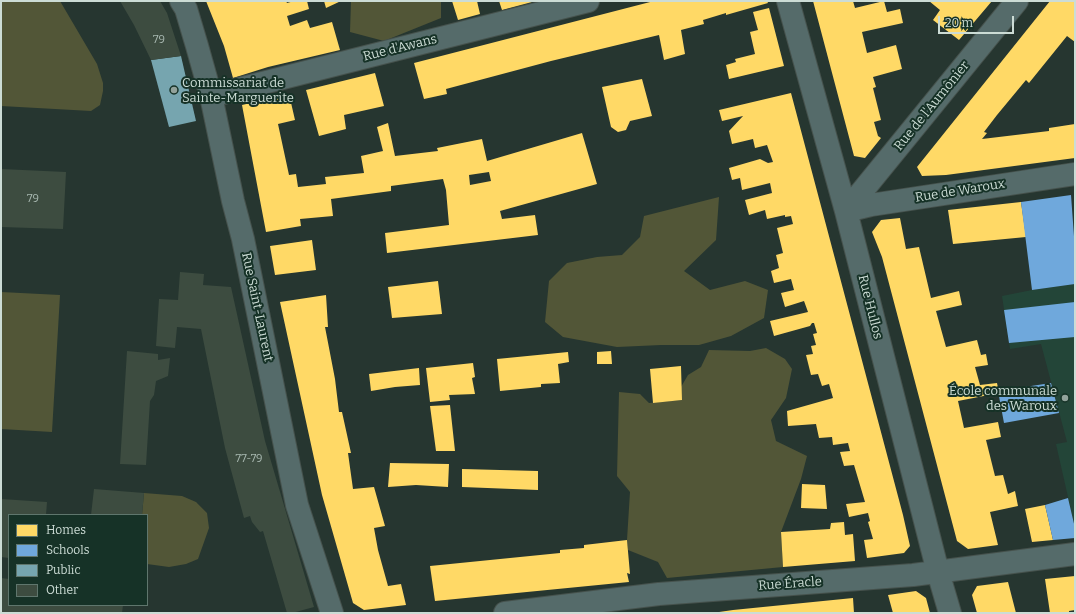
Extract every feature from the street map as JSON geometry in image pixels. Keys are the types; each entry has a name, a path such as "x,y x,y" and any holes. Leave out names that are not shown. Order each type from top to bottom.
{"street":[{"name":"Rue Saint-Laurent","path":"181,1 186,9 193,31 211,96 233,201 243,239 297,505 332,613"},
{"name":"Rue d'Awans","path":"211,96 588,1"},
{"name":"Rue Hullos","path":"788,1 846,212 938,572 950,613"},
{"name":"Rue de l'Aumônier","path":"846,212 1017,1"},
{"name":"Rue de Waroux","path":"846,212 871,205 1075,174"},
{"name":"Rue Éracle","path":"505,613 659,594 938,572 1075,554"}],"shaded area":[{"path":"1,1 60,1 97,64 103,83 100,105 91,111 1,106"},
{"path":"351,1 441,1 441,18 384,41 350,32"},
{"path":"719,197 716,240 684,271 710,290 745,281 768,290 764,318 731,336 699,345 617,347 563,337 545,322 549,281 567,263 597,257 622,255 640,237 644,216"},
{"name":"École communale des Waroux","path":"1075,284 1075,528 1056,444 1067,442 1041,344 1010,349 1002,296"},
{"path":"1,292 60,295 52,432 1,429"},
{"path":"766,348 785,359 792,369 786,398 771,420 776,441 807,456 801,479 781,532 783,567 667,578 658,562 628,550 627,540 630,492 617,476 619,392 640,394 649,403 682,400 681,387 688,375 701,367 709,350 750,351"},
{"path":"144,493 182,496 196,502 207,513 209,528 198,559 186,564 169,567 148,564 148,514 142,514"}],"building: Homes":[{"path":"206,1 286,1 287,3 294,1 307,1 309,9 287,16 290,26 307,20 310,28 332,22 340,50 268,67 233,78 224,46"},
{"path":"324,1 341,1 326,8"},
{"path":"452,1 477,1 480,14 458,20"},
{"path":"499,1 532,1 532,2 502,10"},
{"path":"654,1 767,1 768,3 703,20 704,24 681,30 685,54 664,60 659,35 551,61 446,89 447,94 424,99 414,63"},
{"path":"813,1 853,1 855,8 884,1 887,12 900,9 903,23 862,32 867,53 896,45 902,69 873,77 876,87 873,88 881,120 874,122 878,136 881,138 865,158 854,156"},
{"path":"929,1 992,1 959,40 933,20 940,10"},
{"path":"1050,1 1075,1 1075,42 1067,36 1029,83 1026,80 997,115 984,132 987,133 982,139 1049,131 1049,128 1075,124 1075,158 946,175 922,176 917,167"},
{"path":"769,8 784,66 729,79 726,65 736,62 735,59 755,54 750,32 758,30 753,12"},
{"path":"375,73 384,106 344,115 346,129 319,136 306,90"},
{"path":"642,79 652,116 630,121 626,130 618,132 611,127 602,87"},
{"path":"791,93 903,515 910,546 904,553 867,558 864,540 873,539 868,522 870,521 868,513 849,517 846,504 865,502 854,465 844,466 840,452 850,451 848,443 833,445 832,437 819,438 816,424 788,426 787,411 833,398 829,384 822,386 818,374 811,375 806,355 813,354 811,346 816,345 813,334 817,333 814,323 810,326 774,336 770,321 808,312 804,301 785,307 781,293 794,290 791,279 774,283 771,271 779,268 776,255 783,253 777,228 793,224 791,216 785,217 785,215 767,219 765,210 749,215 745,200 772,193 770,183 742,190 740,178 732,180 729,168 760,159 768,163 773,162 767,145 755,148 753,139 732,144 729,131 743,116 722,121 719,110"},
{"path":"289,94 295,120 278,124 289,175 296,174 298,187 326,184 325,177 364,173 361,156 383,151 377,127 388,123 395,156 438,151 437,148 482,139 487,161 582,133 597,184 500,211 502,219 535,215 538,235 387,253 385,233 449,225 446,190 443,179 391,186 391,191 331,199 333,216 300,219 301,226 266,232 242,105","holes":["489,172 491,181 470,185 469,175"]},
{"path":"1021,202 1026,237 953,244 948,210"},
{"path":"900,218 906,249 919,247 931,298 959,291 962,305 936,311 946,347 977,340 981,355 986,354 988,365 975,367 980,385 997,383 999,393 958,401 964,428 998,422 1001,437 986,440 995,476 1003,475 1008,494 1015,491 1018,506 990,512 998,545 968,549 957,541 882,257 872,232 881,220"},
{"path":"312,240 316,270 275,275 270,246"},
{"path":"438,281 442,314 392,318 388,287"},
{"path":"326,295 328,327 325,327 335,379 339,412 342,412 351,453 348,453 353,489 374,487 385,526 374,528 378,550 388,586 401,584 406,605 364,610 353,603 322,495 280,302"},
{"path":"611,351 612,364 597,364 597,352"},
{"path":"568,352 569,362 558,364 560,383 541,384 541,387 500,391 497,359"},
{"path":"473,363 475,377 472,378 475,394 449,395 450,400 430,402 426,368"},
{"path":"681,366 682,400 653,403 650,369"},
{"path":"419,368 420,385 371,391 369,374"},
{"path":"450,405 455,451 436,451 430,406"},
{"path":"390,463 449,464 448,487 416,485 388,487"},
{"path":"462,469 538,471 538,490 462,487"},
{"path":"802,484 825,485 827,509 801,508"},
{"path":"1045,505 1053,540 1032,542 1025,509"},
{"path":"844,522 845,535 853,534 855,561 783,567 781,532 830,529 831,523"},
{"path":"627,540 630,574 627,573 629,582 435,601 430,566 560,553 560,550 584,548 584,545"},
{"path":"1075,576 1075,610 1069,611 1069,613 1050,613 1045,579"},
{"path":"1008,582 1016,613 977,613 972,595 977,586"},
{"path":"916,591 926,598 930,613 893,613 888,595"},
{"path":"853,598 854,613 712,613 733,610"}],"building: Schools":[{"path":"1071,195 1075,250 1075,284 1032,290 1021,202"},
{"path":"1075,302 1075,337 1009,343 1004,310"},
{"path":"1051,383 1059,413 1004,423 998,391"},
{"path":"1068,498 1075,528 1075,538 1053,540 1045,505"}],"building: Public":[{"name":"Commissariat de Sainte-Marguerite","path":"181,56 196,121 169,127 151,60"}],"building: Other":[{"path":"120,1 160,1 167,13 181,56 151,60 134,25"},
{"path":"1,169 66,172 63,229 1,227"},
{"path":"180,272 204,274 203,285 231,287 265,441 314,607 287,613 263,531 260,532 252,522 250,516 244,518 225,448 201,329 177,327 175,348 156,346 159,299 178,300"},
{"path":"127,351 158,354 158,360 170,358 168,376 156,381 154,395 150,401 146,465 120,464"},
{"path":"94,489 144,493 142,514 91,514"},
{"path":"1,499 47,502 46,514 8,514 8,558 1,557"},
{"path":"1,578 8,579 8,606 123,606 122,613 1,613"}],"place":[{"name":"Commissariat de Sainte-Marguerite","path":"174,90"},
{"name":"École communale des Waroux","path":"1065,398"}]}
